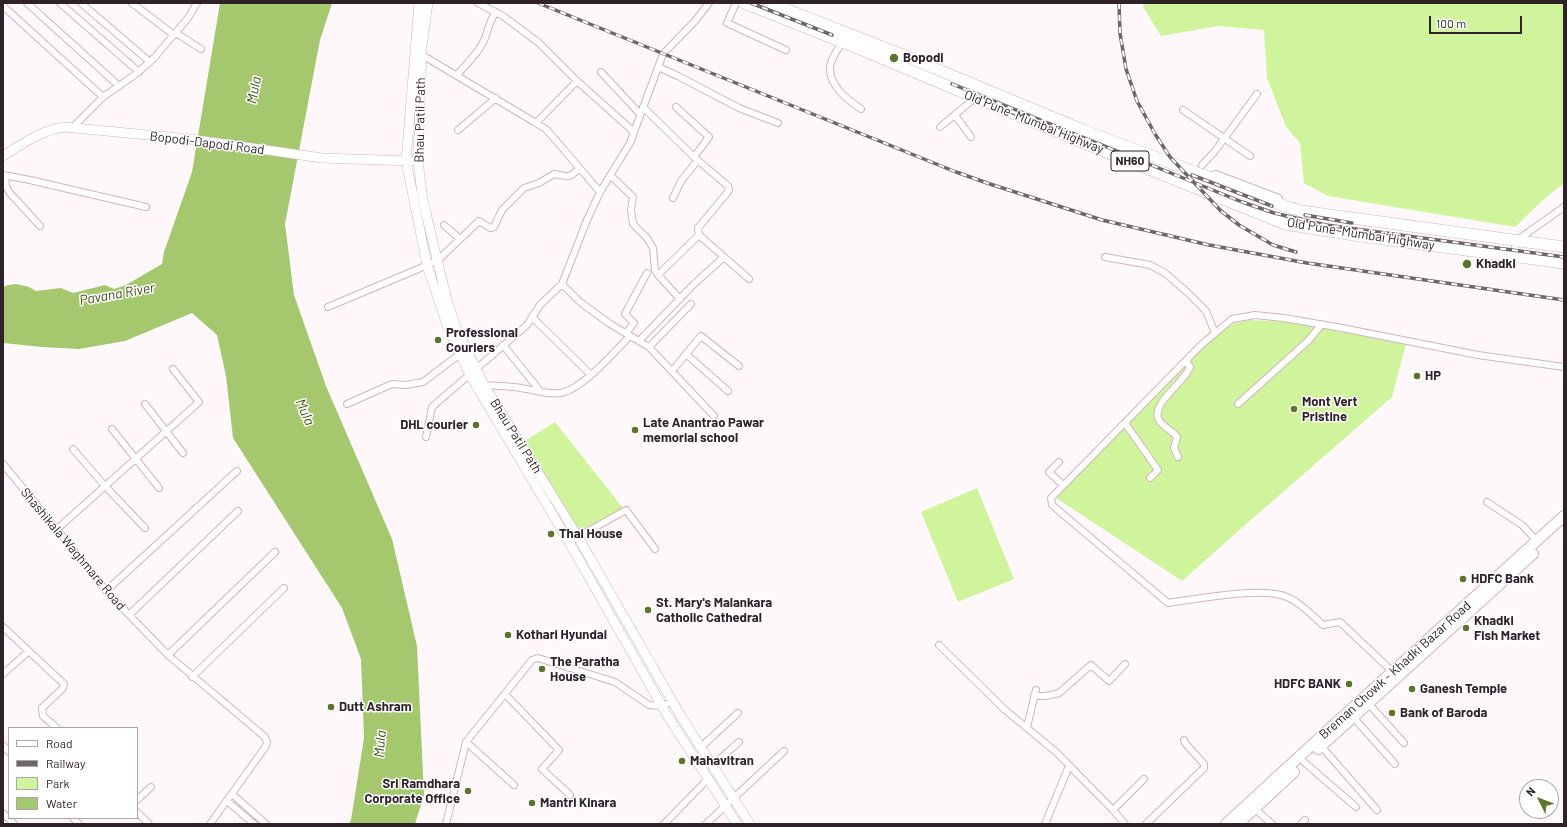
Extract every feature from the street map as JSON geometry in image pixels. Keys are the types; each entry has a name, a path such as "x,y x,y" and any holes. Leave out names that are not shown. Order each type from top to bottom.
{"highway":[{"name":"Old Pune–Mumbai Highway","path":"744,3 1285,224 1360,236 1564,263"},
{"name":"Old Pune–Mumbai Highway","path":"770,3 886,47 1083,130 1270,201 1301,211 1564,247"},
{"path":"1173,179 1179,166"}],"main road":[{"name":"Bhau Patil Path","path":"419,3 406,161 427,265 446,322 460,354 484,385 578,537 672,700 712,766 750,824"},
{"name":"Bhau Patil Path","path":"428,3 422,55 418,160 422,194 447,300 473,371 662,706 737,824"},
{"name":"Bopodi-Dapodi Road","path":"3,156 44,131 64,127 73,127 190,139 322,158 406,161 418,160"},
{"name":"Breman Chowk - Khadki Bazar Road","path":"1238,824 1304,762 1310,752 1321,746 1353,717 1396,674 1564,516"},
{"name":"Breman Chowk - Khadki Bazar Road","path":"1226,824 1310,752 1564,525"}],"street":[{"path":"27,3 119,86"},
{"path":"60,3 139,72"},
{"path":"81,3 150,62"},
{"path":"132,3 175,34 201,49"},
{"path":"478,3 503,16 540,43 577,82 634,132"},
{"path":"426,437 432,407 527,325 540,305 562,284 587,220 600,192 630,143 666,49 695,21 709,3"},
{"path":"736,3 727,23 786,50"},
{"path":"73,127 103,97 139,72 150,62 175,34 194,4"},
{"path":"3,6 103,97"},
{"path":"457,75 478,50 496,12"},
{"path":"842,42 830,67 830,72 840,92 845,98 861,109"},
{"path":"422,55 496,98 547,130 600,192"},
{"path":"658,67 739,108 778,123"},
{"path":"601,72 640,114"},
{"path":"536,123 577,82"},
{"path":"1202,165 1215,151 1257,94"},
{"path":"458,130 496,98"},
{"path":"940,126 974,98"},
{"path":"643,107 696,159 729,188 727,193 698,228 699,235 749,279"},
{"path":"672,198 709,137 676,107"},
{"path":"1183,110 1250,156"},
{"path":"955,114 971,137"},
{"path":"328,306 437,261 479,221 490,228 494,227 502,210 524,188 539,184 554,174 570,177 579,169"},
{"path":"40,226 9,192 4,175 146,207"},
{"path":"610,175 633,196 630,210 633,224 647,238 653,248 655,270 658,275 680,299"},
{"path":"1514,256 1516,241 1564,207"},
{"path":"444,225 460,239"},
{"path":"658,275 699,235"},
{"path":"639,341 724,257"},
{"path":"1105,257 1150,265 1165,273 1206,311 1215,333"},
{"path":"484,385 521,388 547,394 562,392 573,388 591,374 628,335 634,323 625,314 647,273"},
{"path":"562,284 580,302 628,335 649,347 714,416"},
{"path":"649,347 691,304"},
{"path":"1396,674 1340,622 1323,625 1287,596 1270,593 1257,593 1168,603 1052,506 1051,498 1186,361 1232,319 1255,315 1284,318 1322,324 1478,355 1564,367"},
{"path":"532,317 591,374"},
{"path":"1238,404 1308,341 1322,324"},
{"path":"672,371 702,336 739,366"},
{"path":"503,345 541,392"},
{"path":"346,404 392,384 406,385 423,382 460,354"},
{"path":"686,354 728,391"},
{"path":"1178,456 1174,448 1177,439 1176,436 1159,420 1157,415 1166,396 1187,374 1190,367 1186,361"},
{"path":"56,530 199,402 173,369"},
{"path":"145,404 184,453"},
{"path":"1125,423 1158,470 1150,478"},
{"path":"112,429 159,488"},
{"path":"73,449 105,486 145,528"},
{"path":"1059,462 1049,472 1063,485"},
{"name":"Shashikala Waghmare Road","path":"3,464 106,591 168,655 260,733 267,742 266,746 210,824"},
{"path":"106,591 237,471"},
{"path":"1487,502 1522,525 1537,542"},
{"path":"569,542 626,510 655,549"},
{"path":"129,615 238,511"},
{"path":"168,655 274,552"},
{"path":"192,676 284,588"},
{"path":"3,627 64,684 63,688 42,708 43,716 56,727"},
{"path":"939,645 1004,709 1056,752 1125,824"},
{"path":"3,674 28,651"},
{"path":"446,824 466,742 532,660 538,658 615,682 649,705 662,706 672,700"},
{"path":"1027,727 1035,693 1046,696 1059,693 1091,665 1109,681 1125,664"},
{"path":"505,694 559,750 542,770 570,795"},
{"path":"1368,703 1404,743"},
{"path":"701,747 738,713"},
{"path":"1353,717 1395,764"},
{"path":"1146,824 1204,768 1204,764 1184,740"},
{"path":"466,742 514,785"},
{"path":"712,766 739,742"},
{"path":"1321,746 1377,810"},
{"path":"706,824 784,751"},
{"path":"1304,762 1356,807"},
{"path":"1045,824 1069,766"},
{"path":"664,824 708,779"},
{"path":"1113,810 1144,779"},
{"path":"138,799 151,787"},
{"path":"232,794 266,824"},
{"path":"227,801 254,824"},
{"path":"1255,809 1272,824"},
{"path":"138,813 149,824"}],"green space":[{"path":"1144,3 1564,3 1564,183 1543,200 1515,227 1328,196 1304,183 1300,143 1286,127 1267,78 1264,30 1218,26 1161,36 1143,7"},
{"path":"1248,320 1316,323 1406,344 1392,397 1182,581 1053,496 1211,330"},
{"path":"555,422 623,508 579,533 523,442"},
{"path":"977,488 1014,579 958,602 921,512"}],"water":[{"path":"220,3 332,3 320,40 285,224 294,295 326,386 392,539 417,646 424,795 415,824 349,824 351,820 364,738 361,659 342,608 233,438 226,376 217,335 192,313 125,341 79,349 3,343 3,287 16,284 29,287 36,291 61,288 73,293 105,285 114,289 126,285 162,264 164,252 192,172"}],"railway":[{"path":"538,3 956,172 1102,220 1209,245 1307,263 1564,300"},
{"path":"751,3 832,35"},
{"path":"1119,3 1120,33 1126,69 1137,101 1155,134 1170,157 1221,211 1239,225 1273,245 1296,252"},
{"path":"952,84 1242,202 1274,213 1326,225 1564,257"},
{"path":"1192,175 1272,206"},
{"path":"1305,215 1352,223"}],"place":[{"name":"Bopodi","path":"894,58"},
{"name":"Khadki","path":"1467,264"},
{"name":"Professional Couriers","path":"438,340"},
{"name":"HP","path":"1417,376"},
{"name":"Mont Vert Pristine","path":"1294,409"},
{"name":"DHL courier","path":"476,425"},
{"name":"Late Anantrao Pawar memorial school","path":"635,430"},
{"name":"Thai House","path":"551,534"},
{"name":"HDFC Bank","path":"1463,579"},
{"name":"St. Mary's Malankara Catholic Cathedral","path":"648,610"},
{"name":"Khadki Fish Market","path":"1466,628"},
{"name":"Kothari Hyundai","path":"508,635"},
{"name":"The Paratha House","path":"542,669"},
{"name":"HDFC BANK","path":"1349,684"},
{"name":"Ganesh Temple","path":"1412,689"},
{"name":"Dutt Ashram","path":"331,707"},
{"name":"Bank of Baroda","path":"1392,713"},
{"name":"Mahavitran","path":"682,761"},
{"name":"Sri Ramdhara Corporate Office","path":"468,791"},
{"name":"Mantri Kinara","path":"532,803"}],"water label":[{"name":"Mula","path":"254,90"},
{"name":"Pavana River","path":"117,294"},
{"name":"Mula","path":"305,412"},
{"name":"Mula","path":"380,744"}]}
